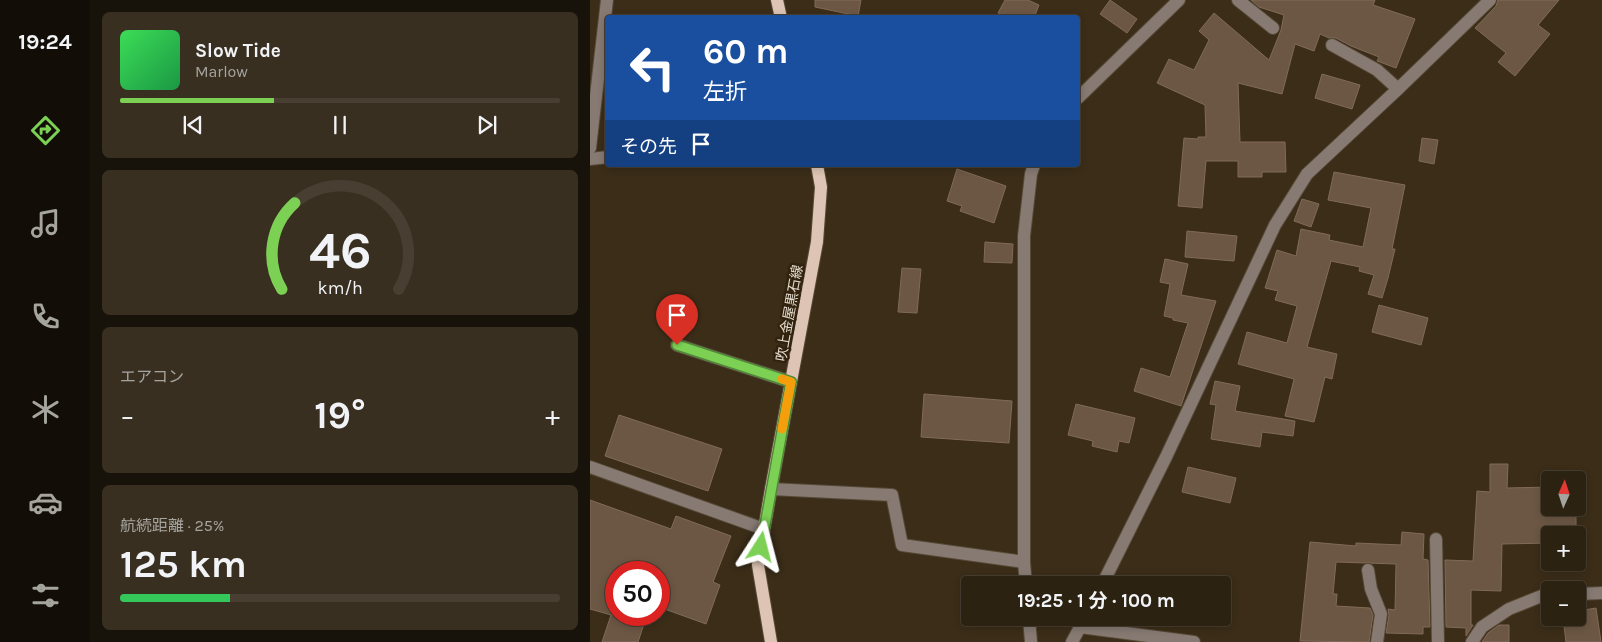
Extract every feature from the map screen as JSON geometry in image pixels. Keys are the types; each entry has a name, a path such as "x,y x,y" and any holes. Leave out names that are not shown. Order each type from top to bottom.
{"main road":[{"path":"776,0 781,15"},
{"name":"吹上金屋黒石線","path":"771,642 758,565 817,242 821,186 817,167"}],"street":[{"path":"605,15 607,0"},
{"path":"1080,96 1179,0"},
{"path":"1238,0 1273,28"},
{"path":"1106,576 1166,457 1276,225 1307,174 1490,0"},
{"path":"590,148 605,17"},
{"path":"1332,46 1376,70 1398,89"},
{"path":"590,159 605,157"},
{"path":"1025,576 1024,236 1034,167"},
{"path":"677,345 791,382"},
{"path":"590,467 764,529"},
{"path":"771,489 892,495 902,545 1024,562"},
{"path":"1436,539 1438,642"},
{"path":"1368,570 1371,589 1381,614 1377,642"},
{"path":"1586,594 1602,593"},
{"path":"1472,642 1482,627 1509,609 1541,597"},
{"path":"1030,626 1031,642"},
{"path":"1072,642 1081,626"},
{"path":"1105,626 1194,642"}],"building":[{"path":"815,0 861,0 858,15 815,7"},
{"path":"1005,0 1028,0 1039,5 1035,15 1002,15 998,13"},
{"path":"1110,0 1137,19 1127,33 1100,14"},
{"path":"1251,0 1375,0 1373,5 1415,19 1396,68 1377,61 1379,57 1336,38 1329,38 1320,34 1314,51 1295,44 1282,94 1238,83 1240,142 1285,142 1286,172 1262,172 1262,177 1238,177 1238,161 1206,161 1202,208 1178,206 1184,138 1198,139 1198,137 1206,137 1205,105 1157,83 1169,59 1194,70 1209,40 1199,31 1214,13 1269,60 1281,30 1284,15 1259,7"},
{"path":"1498,0 1559,0 1538,25 1550,34 1515,76 1498,62 1506,53 1475,28 1496,6"},
{"path":"1322,74 1360,85 1352,109 1315,98"},
{"path":"1422,138 1438,140 1434,164 1419,161"},
{"path":"957,169 1006,186 994,223 960,211 962,206 947,201"},
{"path":"1334,172 1405,185 1392,249 1395,249 1382,298 1368,294 1374,275 1359,271 1360,267 1331,261 1307,347 1337,354 1332,379 1325,377 1314,422 1285,416 1294,379 1238,364 1247,332 1287,343 1297,306 1275,300 1278,291 1265,288 1277,250 1296,256 1301,229 1330,235 1329,240 1363,247 1371,208 1328,200"},
{"path":"1302,199 1319,204 1311,227 1294,221"},
{"path":"1187,231 1237,236 1234,261 1185,257"},
{"path":"985,242 1013,244 1012,263 984,262"},
{"path":"1165,259 1188,264 1181,295 1216,301 1181,406 1134,391 1141,368 1170,377 1188,323 1164,316 1170,284 1160,282"},
{"path":"902,268 921,269 917,313 898,312"},
{"path":"1379,305 1428,318 1421,345 1372,332"},
{"path":"1215,381 1240,386 1235,411 1295,421 1293,436 1262,432 1260,447 1211,439 1216,405 1210,404"},
{"path":"924,394 1012,401 1009,443 921,437"},
{"path":"1076,404 1135,418 1129,443 1119,441 1117,452 1092,446 1093,441 1068,435"},
{"path":"619,415 722,449 708,491 605,456"},
{"path":"1490,464 1508,464 1507,488 1541,487 1541,516 1576,516 1576,526 1541,526 1541,543 1502,544 1501,591 1471,590 1471,625 1473,625 1466,636 1466,628 1446,627 1445,560 1473,561 1477,491 1490,492"},
{"path":"1188,467 1236,478 1230,503 1182,492"},
{"path":"590,500 671,529 676,516 731,536 713,582 720,585 706,624 670,611 670,561 605,561 605,613 590,609"},
{"path":"1402,532 1424,534 1423,559 1428,560 1430,627 1423,627 1423,634 1386,633 1388,609 1395,610 1396,564 1336,562 1333,594 1337,594 1336,606 1370,608 1373,615 1369,642 1300,641 1310,542 1356,546 1356,543 1401,545"},
{"path":"1596,608 1601,642 1566,642 1564,626 1586,626 1586,610"},
{"path":"1499,625 1509,625 1509,642 1482,642 1488,633"},
{"path":"607,626 643,626 638,642 602,642"}],"slow traffic":[{"path":"782,379 791,382 782,429"}],"route":[{"path":"677,345 791,382 761,547"}]}
